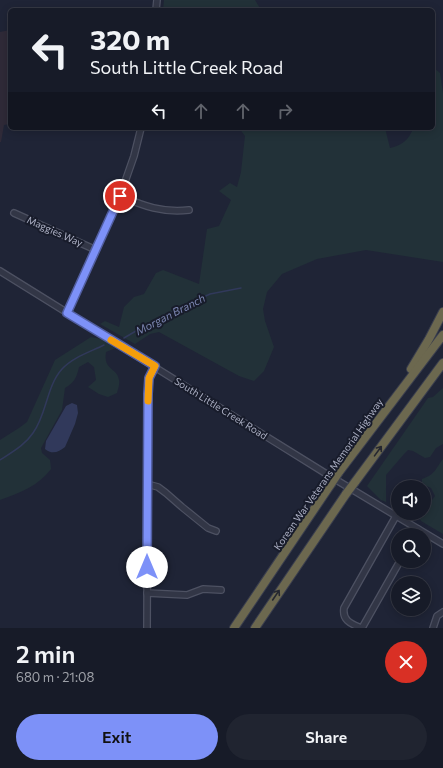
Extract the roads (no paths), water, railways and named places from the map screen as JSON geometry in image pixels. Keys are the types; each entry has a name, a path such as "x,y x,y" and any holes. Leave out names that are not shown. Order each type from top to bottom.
{"highway":[{"path":"383,414 424,348 443,312"},
{"name":"Korean War Veterans Memorial Highway","path":"234,628 339,472 443,335"},
{"path":"255,628 346,494 443,364"}],"street":[{"path":"67,313 120,196 134,156 140,130"},
{"path":"120,196 153,209 179,211 189,210"},
{"name":"Maggies Way","path":"14,213 96,250"},
{"name":"South Little Creek Road","path":"0,271 391,513"},
{"path":"147,628 148,386 149,378 155,366"},
{"path":"148,484 158,487 208,528 216,532"},
{"path":"394,520 344,608 346,620 362,628 396,568"},
{"name":"South Little Creek Road","path":"403,520 416,528"},
{"name":"South Little Creek Road","path":"431,537 443,544"},
{"path":"147,593 187,595 203,589 221,590"},
{"path":"433,628 438,616 443,612"}],"water":[{"path":"72,403 77,405 78,413 65,447 55,452 50,452 45,449 46,441 66,406"}],"waterway":[{"name":"Morgan Branch","path":"124,338 153,321 210,294 241,288"},
{"name":"Morgan Branch","path":"0,460 22,445 38,426 49,392 62,369 76,358 104,345"}]}
